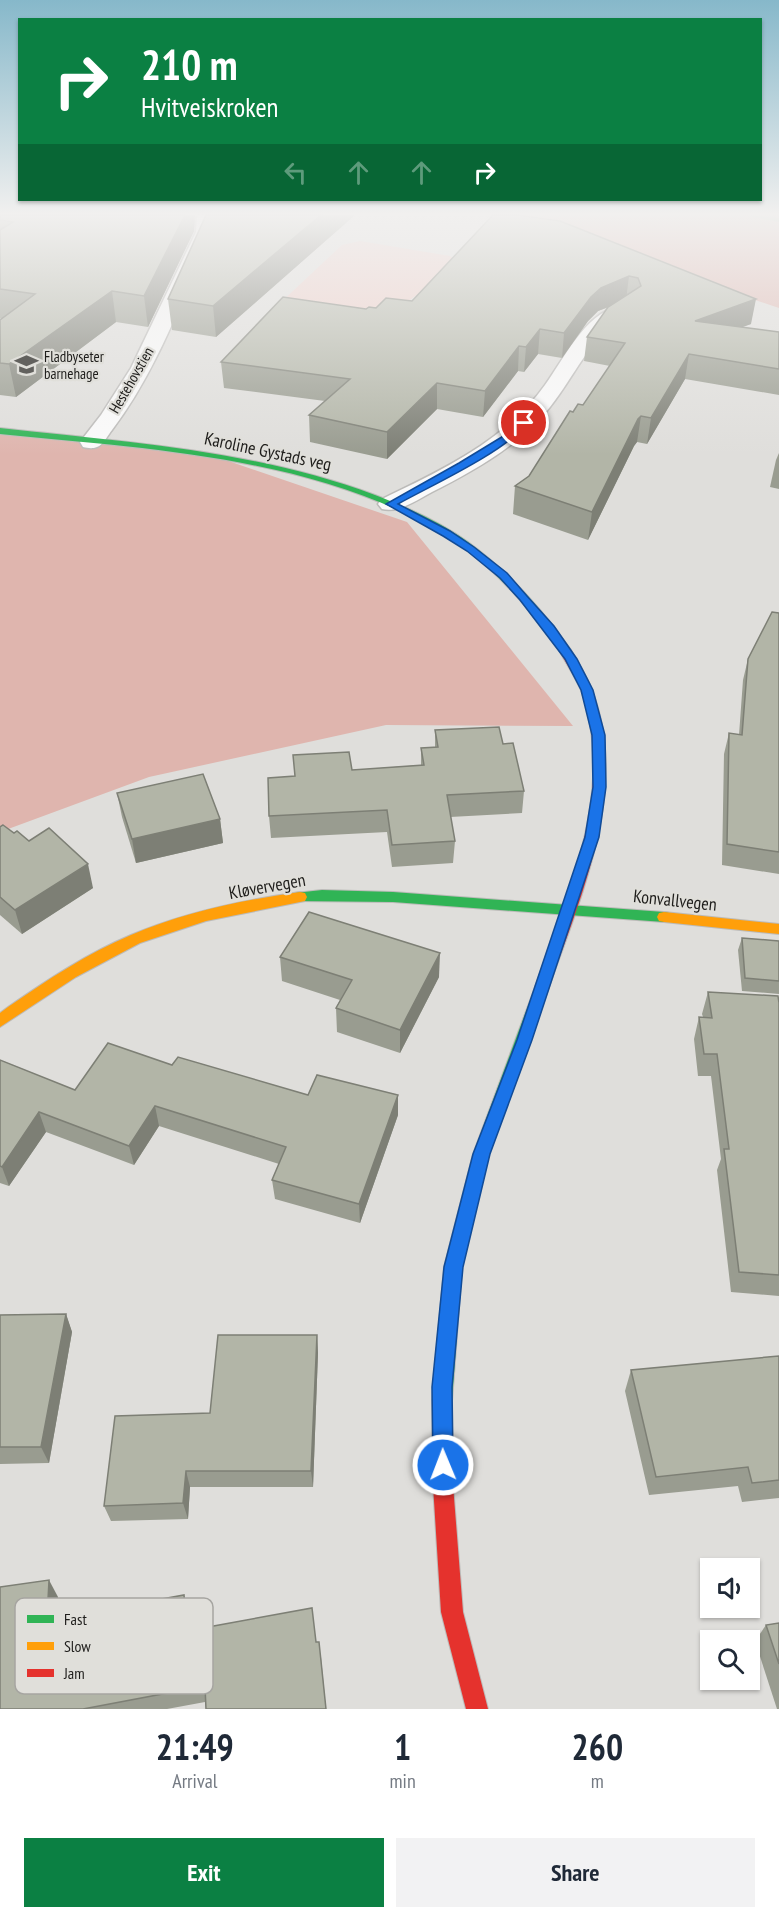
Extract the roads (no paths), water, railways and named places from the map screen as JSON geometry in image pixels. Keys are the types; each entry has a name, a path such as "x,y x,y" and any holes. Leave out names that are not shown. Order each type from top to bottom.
{"street":[{"name":"Hestehovstien","path":"92,441 104,427 143,363 175,295"},
{"path":"390,504 418,491 513,434 535,412 558,383 597,326 607,317 627,308"},
{"name":"Karoline Gystads veg","path":"0,431 198,453 261,464 302,473 390,504 447,533 503,576 550,629 571,659 587,690 598,735 599,787 592,837 525,1040 482,1154 453,1267 442,1387 443,1485 452,1612 477,1709"},
{"name":"Kløvervegen","path":"0,1021 26,1002 117,946 195,920 268,902 322,895 393,897 568,911"},
{"name":"Konvallvegen","path":"568,911 631,914 779,929"}],"place":[{"name":"Fladbyseter barnehage","path":"26,365"}]}
